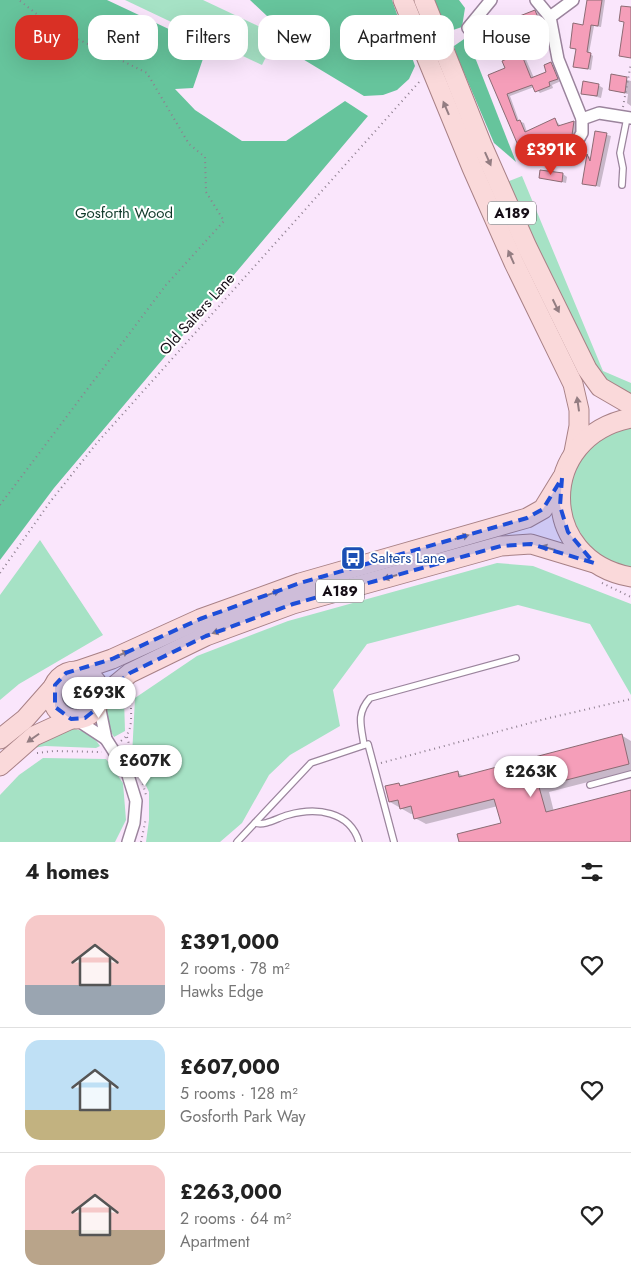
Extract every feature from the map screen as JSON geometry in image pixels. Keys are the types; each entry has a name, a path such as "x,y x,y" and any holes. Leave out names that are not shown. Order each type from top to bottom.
{"main road":[{"name":"A189","path":"0,740 25,720 66,673 112,660 200,619 300,583 527,518 543,508 562,478 574,452 579,426 579,410 573,384 514,263 476,177 403,0"},
{"name":"A189","path":"424,0 482,144 527,247 587,369 600,387 631,405"},
{"name":"A189","path":"574,452 593,433 618,421 631,418"},
{"name":"A189","path":"562,478 560,492 563,519 575,544 594,563"},
{"name":"A189","path":"0,766 34,736 74,719 91,715 100,701 130,672 206,636 293,604 501,546 531,544 594,563 627,578"},
{"path":"77,671 93,678 99,687 100,701"},
{"path":"55,685 52,693 55,707 60,713 74,719"}],"street":[{"path":"479,15 491,0"},
{"path":"536,0 550,17 558,59 582,119 582,133 575,145 554,154"},
{"path":"550,17 573,0"},
{"path":"582,119 600,113 626,117"},
{"path":"100,701 106,739 126,772 136,801 134,824 128,842"},
{"path":"74,719 106,739"}],"lane":[{"path":"622,184 624,168 620,153 626,117"},
{"path":"364,745 360,718 362,707 370,698 516,658"},
{"path":"237,842 311,762 368,744 394,842"},
{"path":"590,785 631,774"},
{"path":"255,823 261,824 290,814 310,811 331,813 350,822 359,842"}],"path":[{"path":"0,505 166,285 224,221 206,192 204,157 189,144 147,73 53,27 19,0"},
{"path":"626,117 631,63"},
{"name":"Old Salters Lane","path":"0,573 50,502 96,444 422,79"},
{"path":"599,582 631,597"},
{"path":"374,765 631,699"},
{"path":"121,742 127,737 131,726"},
{"path":"30,757 54,751 103,752"}],"highlighted area":[{"path":"562,478 560,506 568,532 594,563 531,544 501,546 293,604 206,636 130,673 101,697 95,710 85,718 71,719 55,707 55,685 66,673 112,659 200,619 300,583 527,518 543,509"}],"green space":[{"name":"Gosforth Wood","path":"0,0 107,0 139,15 88,15 88,60 158,60 158,24 168,29 168,60 203,60 193,88 175,89 195,110 242,141 286,141 345,101 368,116 54,488 0,560"},
{"path":"125,0 203,0 235,15 168,15 168,20"},
{"path":"250,0 392,0 397,15 340,15 340,60 413,60 415,66 409,79 397,90 383,95 364,96 304,60 330,60 330,15 266,15"},
{"path":"432,0 459,0 465,8 462,27 454,30 454,15 438,15"},
{"path":"248,21 258,26 258,60 264,60 262,65 248,58"},
{"path":"464,39 464,60 476,60 516,162 494,143 454,46"},
{"path":"522,176 603,371 631,383 631,399 595,373 507,182"},
{"path":"631,425 631,569 617,566 590,550 569,512 569,480 584,451 620,427"},
{"path":"40,540 103,635 19,684 0,700 0,595"},
{"path":"497,563 533,566 631,604 631,695 590,624 518,605 367,644 333,690 340,726 290,755 269,775 242,823 220,842 146,842 149,820 149,792 132,756 135,698 197,656 288,621"},
{"path":"76,678 83,679 88,683 92,688 92,702 88,707 83,711 76,712 69,711 64,707 60,702 59,695 60,688 64,683 69,679"},
{"path":"133,679 124,699 125,731 114,737 107,718 108,704"},
{"path":"66,728 86,732 100,746 96,748 45,746 33,748 55,732"},
{"path":"43,758 106,759 123,783 126,820 115,842 0,842 0,795 19,775"}],"building":[{"path":"587,0 602,0 598,26 591,25 587,52 591,53 588,69 573,67 576,49 570,48 573,23 583,25"},
{"path":"621,6 631,7 631,58 619,56 624,22 619,21"},
{"path":"535,10 537,15 522,15"},
{"path":"524,60 531,78 546,72 544,65 551,62 558,79 549,82 550,86 535,92 532,85 507,94 517,121 520,120 525,132 555,118 558,126 574,121 572,135 564,138 563,135 534,147 536,152 523,157 488,75 505,68 502,61"},
{"path":"611,74 627,77 625,93 609,90"},
{"path":"583,81 599,84 597,96 581,94"},
{"path":"595,131 607,133 596,186 582,184 587,154 590,161"},
{"path":"540,170 563,173 562,182 539,178"},
{"path":"622,734 629,764 539,787 546,812 631,790 631,842 459,842 457,834 501,823 494,799 414,819 411,806 400,809 398,800 389,802 385,786 399,783 400,786 458,771 459,777"}],"place":[{"name":"Salters Lane","path":"353,558"}]}
